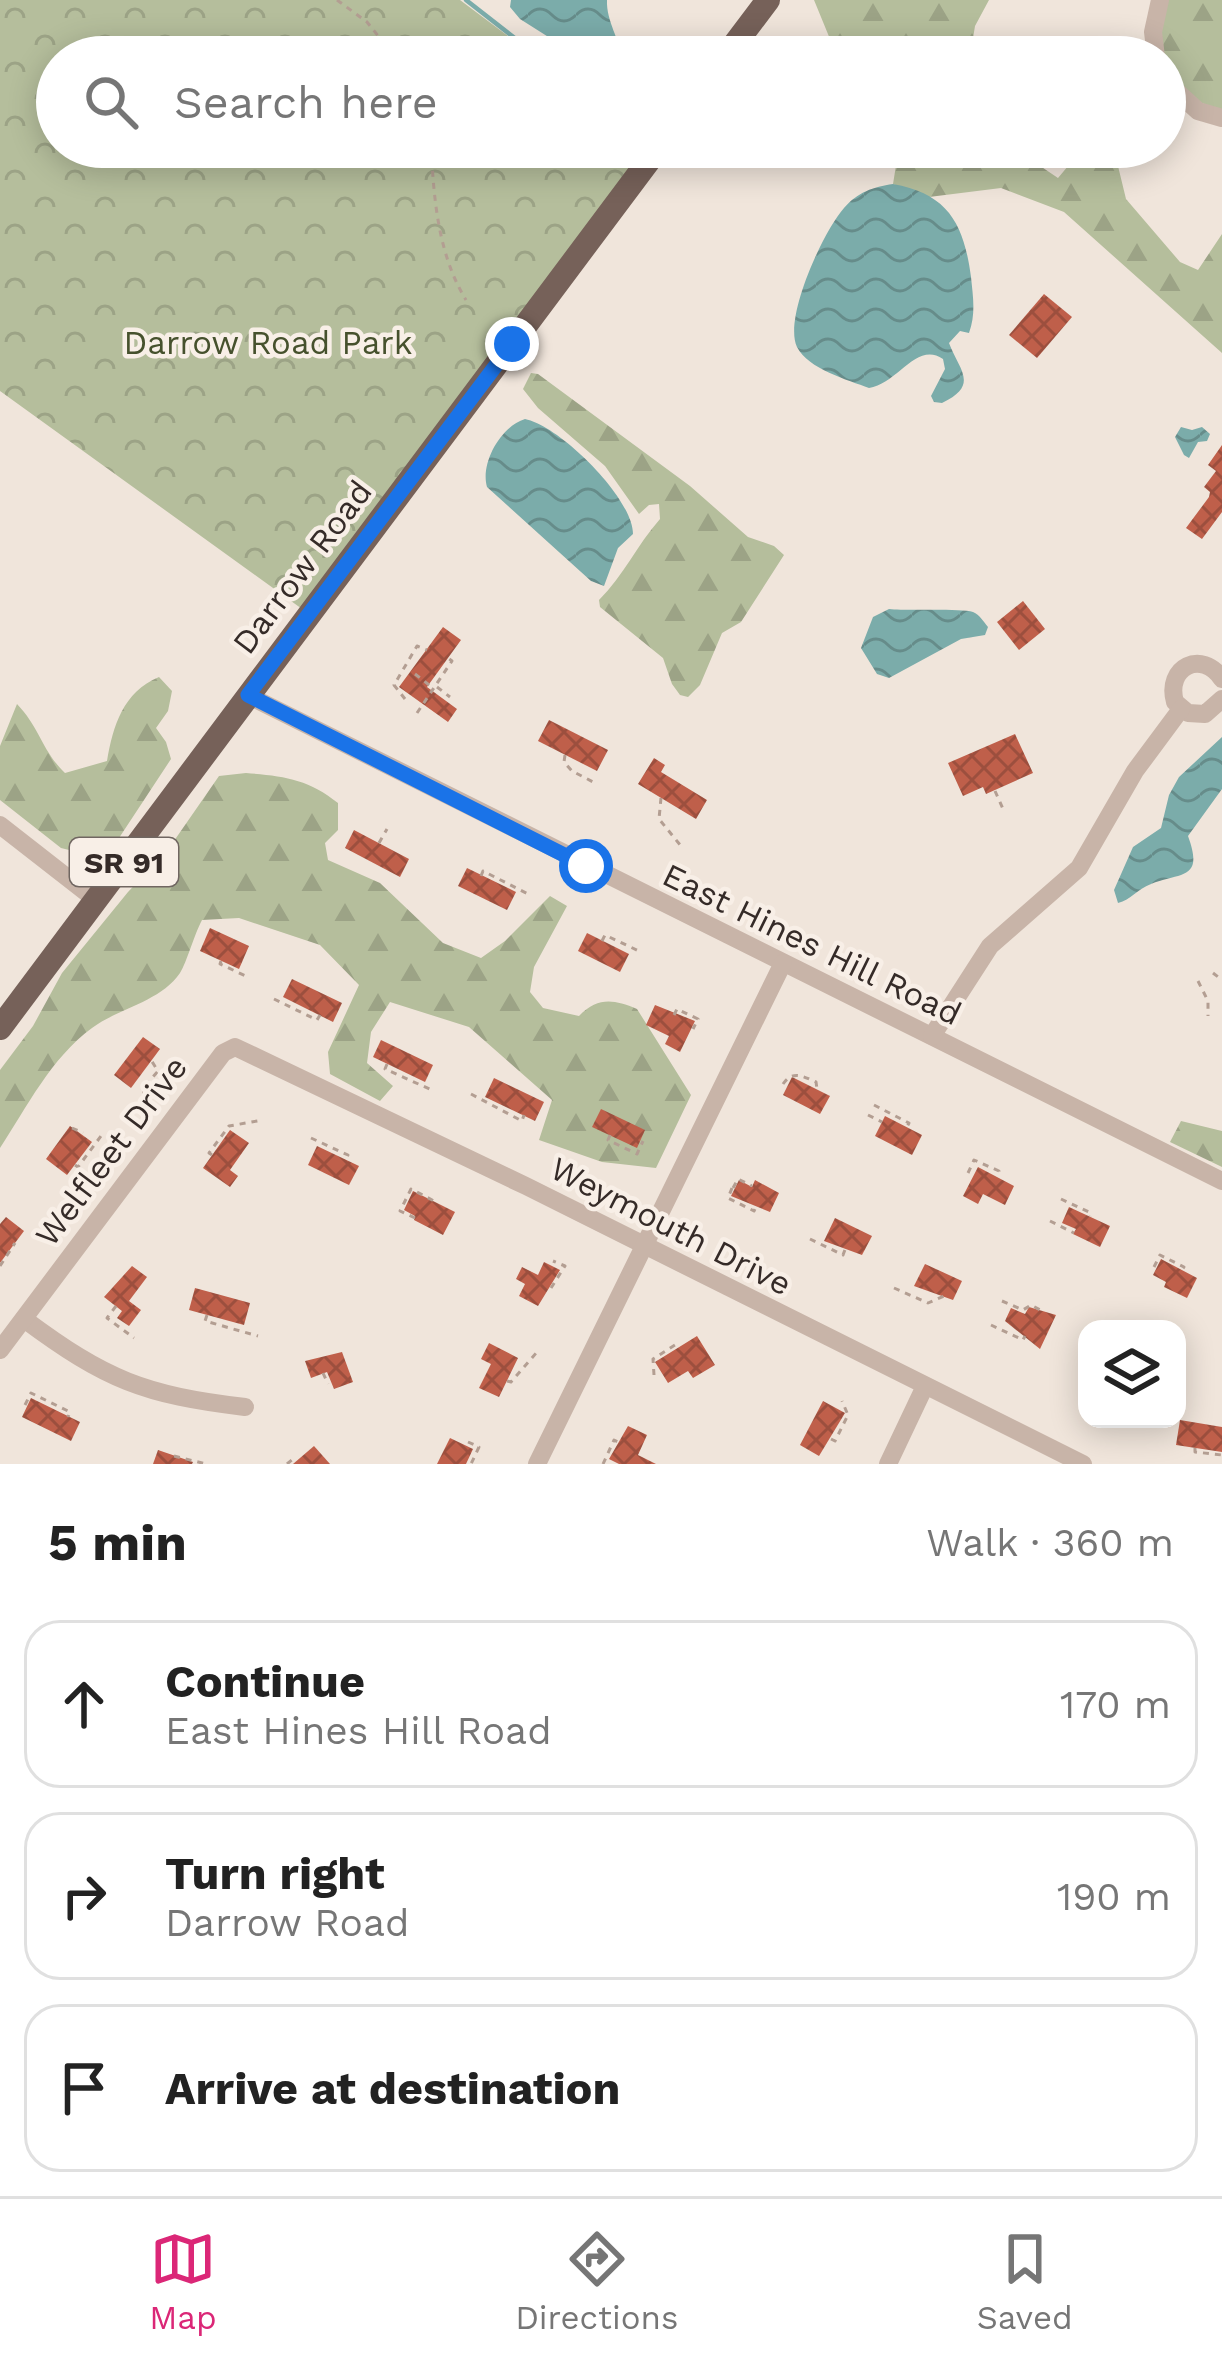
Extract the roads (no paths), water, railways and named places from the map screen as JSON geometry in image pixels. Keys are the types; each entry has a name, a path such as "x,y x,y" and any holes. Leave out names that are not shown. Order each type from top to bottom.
{"main road":[{"path":"738,36 758,4"},
{"name":"Darrow Road","path":"0,1028 642,168"}],"street":[{"path":"1153,36 1160,0"},
{"path":"1186,100 1198,111 1222,118"},
{"path":"1222,679 1206,664 1181,668 1172,684 1180,709 1205,714 1222,699"},
{"name":"East Hines Hill Road","path":"248,695 1222,1181"},
{"path":"932,1036 990,946 1078,868 1135,771 1180,709"},
{"path":"0,825 96,900"},
{"path":"537,1464 783,963"},
{"name":"Weymouth Drive","path":"230,1048 241,1048 1083,1464"},
{"name":"Welfleet Drive","path":"0,1350 230,1048"},
{"path":"24,1319 70,1353 136,1388 245,1407"},
{"path":"888,1464 925,1386"}],"water":[{"path":"511,0 607,0 615,36 547,36 520,19 510,7"},
{"path":"893,184 940,204 958,227 968,258 971,326 969,333 960,331 949,343 964,383 942,403 931,396 945,369 943,359 924,355 869,388 819,368 802,355 794,334 800,296 826,235 855,198"},
{"path":"525,419 575,449 608,484 630,519 633,534 618,548 604,586 591,581 487,487 494,447 508,429"},
{"path":"1181,427 1202,427 1210,434 1207,441 1198,442 1189,458 1175,437"},
{"path":"889,609 973,612 988,627 985,635 961,639 889,678 877,674 861,648 873,617"},
{"path":"1222,737 1222,789 1188,836 1191,867 1118,903 1114,890 1133,847 1161,828 1179,777"}],"waterway":[{"path":"466,0 512,36"}],"park label":[{"name":"Darrow Road Park","path":"268,342"}]}
